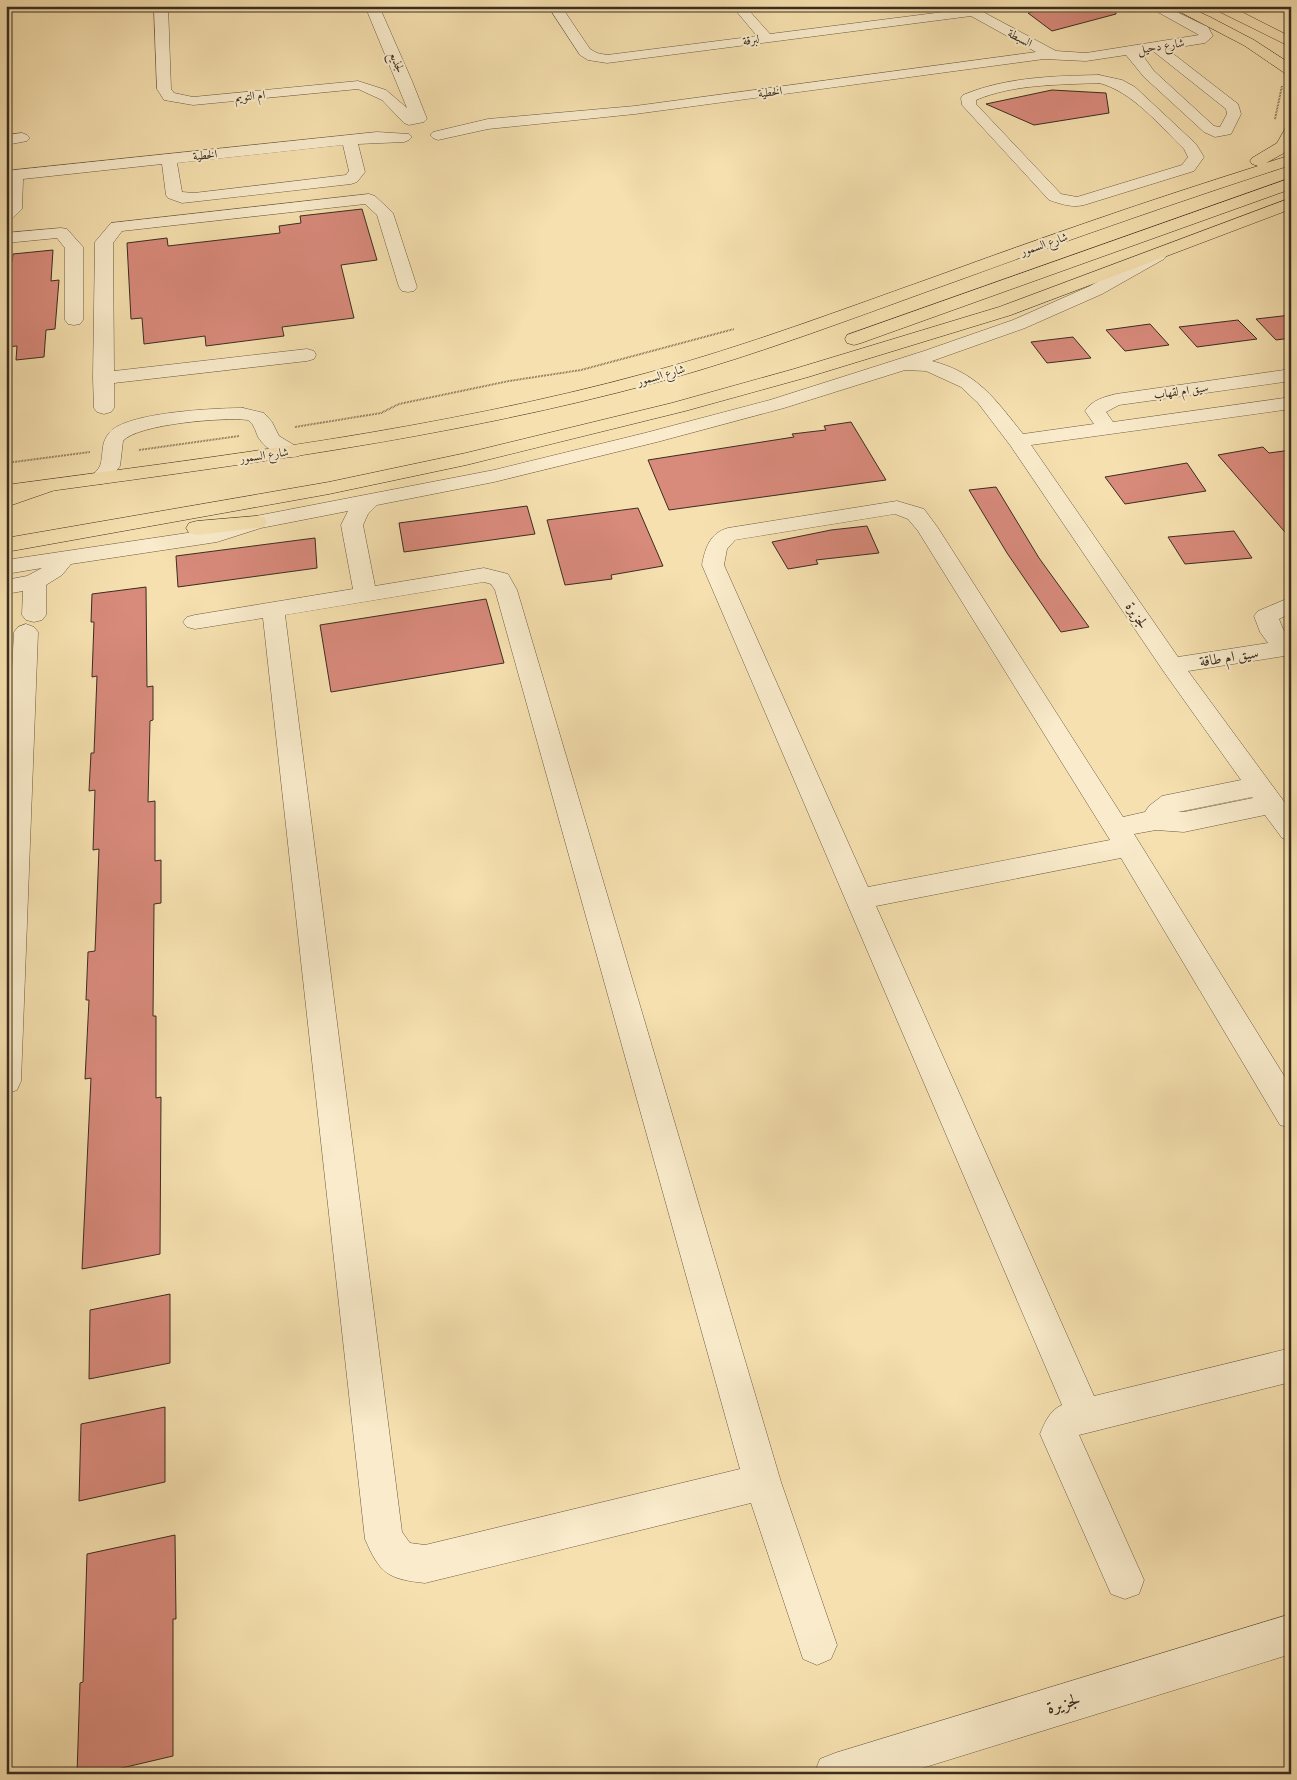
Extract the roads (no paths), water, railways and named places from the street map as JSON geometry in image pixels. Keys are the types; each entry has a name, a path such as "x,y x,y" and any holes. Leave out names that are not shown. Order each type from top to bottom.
{"main road":[{"path":"1175,6 1212,22 1252,44 1291,71"},
{"path":"1198,6 1248,30 1291,55"},
{"path":"1219,6 1291,43"},
{"path":"1212,22 1285,82"},
{"path":"1242,176 1252,164 1282,147 1288,141 1291,130"},
{"name":"شارع السمور","path":"6,491 292,452 413,432 505,414 652,378 810,328 947,278 1291,160"},
{"path":"678,407 757,372 1291,184"},
{"path":"8,545 339,486 466,459 678,407 801,373 1005,311 1158,255 1291,203"},
{"path":"1158,255 1203,244 1291,214"},
{"path":"6,501 48,486"},
{"path":"8,545 103,539 256,522"}],"street":[{"name":"ام التويم","path":"160,6 164,90 169,96 192,101 358,85 378,91 392,99 419,129"},
{"name":"لجذيع","path":"372,6 405,80 419,129"},
{"name":"لبرقة","path":"554,6 586,52 600,58 622,58 967,9"},
{"path":"738,6 766,38"},
{"name":"شارع دحيل","path":"1052,55 1080,57 1200,40 1206,36 1206,33 1199,28 1153,6"},
{"name":"السبطة","path":"967,9 1052,55"},
{"path":"1130,50 1149,74 1209,129 1215,132 1226,131 1234,114 1232,107 1156,47"},
{"name":"الخطية","path":"9,174 351,136 608,114 967,75 1030,57 1052,55"},
{"path":"1030,57 1054,67 1070,80"},
{"path":"967,75 998,88"},
{"path":"1099,79 1117,83 1130,90 1192,147 1196,157 1188,168 1086,200 1067,201 1055,197 969,105 968,98 980,92 998,88 1070,80 1099,79"},
{"name":"الخطية","path":"9,174 349,140 419,129"},
{"path":"168,159 174,195 188,198 222,195 351,179 357,172 349,140"},
{"path":"6,215 14,209 9,174"},
{"path":"222,195 223,215"},
{"path":"104,408 104,242 117,227 369,199 385,213 408,286"},
{"path":"6,238 61,233 74,247 74,320"},
{"path":"6,567 202,538 256,522 494,476 650,438 778,404 895,366 971,354 1113,281 1158,255"},
{"name":"لجزيرة","path":"971,354 985,399"},
{"path":"103,378 307,355"},
{"name":"لجزيرة","path":"895,366 910,364 929,366 968,383 985,399 1018,441 1172,666 1291,830"},
{"name":"سيق ام لقهاب","path":"1108,428 1095,411 1104,404 1116,400 1291,375"},
{"name":"سيق ام لقهاب","path":"1018,441 1291,403"},
{"path":"101,478 111,466 113,441 121,432 137,425 229,412 245,413 259,418 264,422 266,432 278,446 292,452"},
{"path":"365,594 352,525 358,512 370,500"},
{"path":"1085,1416 713,565 716,547 728,535 897,508 916,514 927,528 1122,838 1291,1115"},
{"path":"315,511 334,516 352,525"},
{"path":"6,587 35,581 51,574 63,558"},
{"path":"195,622 484,574 500,579 506,590 762,1482 817,1644"},
{"path":"6,1081 16,661 30,623 35,581"},
{"name":"سيق ام طاقة","path":"1289,647 1272,632 1266,616 1291,604"},
{"path":"273,609 384,1539 400,1561 425,1564 762,1482"},
{"name":"سيق ام طاقة","path":"1172,666 1289,647"},
{"path":"860,899 1122,838 1156,820 1184,822 1265,795"},
{"path":"1125,1580 1058,1434 1068,1420 1291,1365"},
{"name":"لجزيرة","path":"835,1774 1291,1634"}]}
